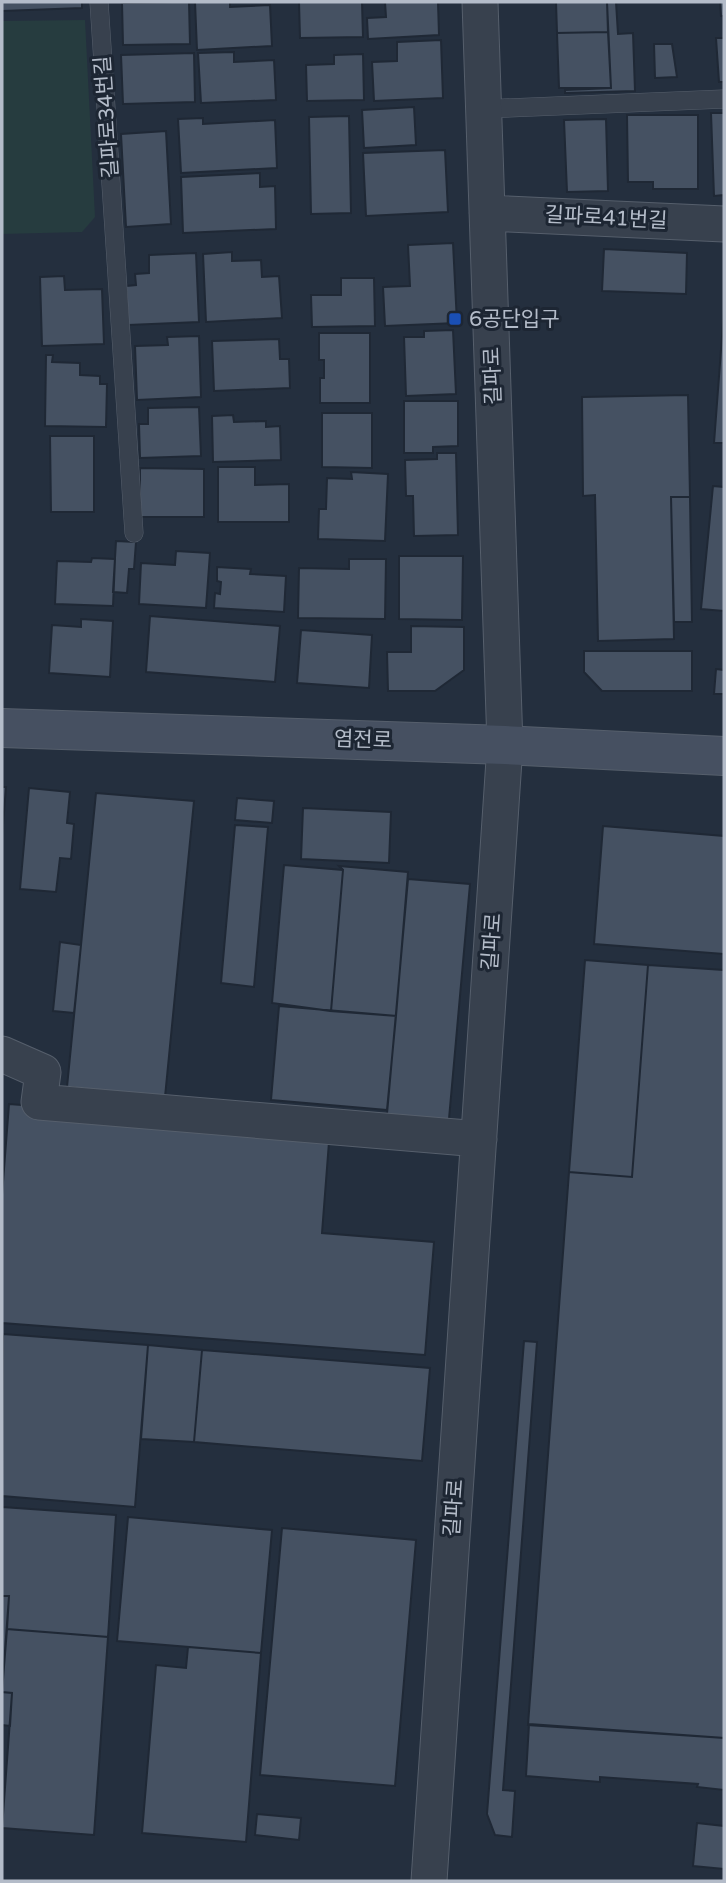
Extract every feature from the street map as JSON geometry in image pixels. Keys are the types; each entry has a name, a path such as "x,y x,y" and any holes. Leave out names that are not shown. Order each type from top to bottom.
{"street":[{"name":"길파로","path":"429,1881 505,745 480,2"},
{"name":"길파로41번길","path":"487,213 724,224"},
{"name":"염전로","path":"2,728 505,745 724,756"},
{"path":"2,1054 43,1072 39,1102 479,1139"}],"lane":[{"name":"길파로34번길","path":"99,2 134,533"},
{"path":"483,109 724,99"}],"green space":[{"path":"85,20 95,217 82,232 2,234 2,21"}],"building":[{"path":"2,2 82,2 82,8 2,11"},
{"path":"189,2 190,44 123,45 122,3"},
{"path":"195,2 230,2 230,7 270,5 272,46 197,50"},
{"path":"299,2 362,2 363,37 300,38"},
{"path":"385,2 438,2 439,35 368,39 367,18 386,17"},
{"path":"556,2 607,2 608,32 557,33"},
{"path":"607,2 616,2 618,34 633,33 635,91 565,93 565,90 611,88"},
{"path":"720,2 724,2 724,16 721,16"},
{"path":"608,32 611,88 559,88 557,33"},
{"path":"716,38 724,38 724,82 719,82"},
{"path":"441,40 443,98 374,101 372,62 397,61 397,42"},
{"path":"654,44 672,44 677,77 655,78"},
{"path":"234,52 234,62 274,60 276,100 201,103 198,53"},
{"path":"194,53 195,102 123,104 121,55"},
{"path":"363,54 364,100 307,101 306,65 334,64 334,55"},
{"path":"414,107 416,145 364,148 362,110"},
{"path":"711,113 724,113 724,195 714,196"},
{"path":"627,115 698,115 698,189 653,189 653,182 628,182"},
{"path":"349,116 351,213 311,214 309,117"},
{"path":"203,118 203,124 275,120 277,168 181,173 178,119"},
{"path":"606,119 608,191 567,192 564,120"},
{"path":"166,131 171,224 126,227 121,134"},
{"path":"445,150 448,212 366,216 363,153"},
{"path":"260,173 260,187 275,186 276,229 183,233 181,177"},
{"path":"453,243 457,323 385,326 383,287 410,286 408,245"},
{"path":"604,249 687,253 686,294 602,291"},
{"path":"232,252 232,261 261,260 262,277 279,276 282,318 206,322 203,254"},
{"path":"196,253 199,322 128,325 126,286 136,285 135,274 149,273 149,255"},
{"path":"64,276 65,290 102,289 104,344 42,346 40,277"},
{"path":"341,278 374,278 375,326 312,327 311,295 341,295"},
{"path":"724,310 724,443 714,443"},
{"path":"453,330 456,394 406,396 404,337 424,337 424,331"},
{"path":"319,333 370,333 370,403 320,403 320,378 324,378 324,360 319,360"},
{"path":"199,336 201,397 137,400 135,346 168,345 167,337"},
{"path":"279,339 280,359 289,359 290,388 214,391 212,341"},
{"path":"46,355 53,355 52,362 80,363 80,375 100,376 100,384 107,384 106,427 45,426"},
{"path":"688,395 690,497 671,497 674,639 598,641 595,495 583,496 582,397"},
{"path":"404,401 458,401 458,446 433,447 433,453 404,453"},
{"path":"199,407 201,456 140,458 139,424 148,424 148,408"},
{"path":"322,413 372,413 372,468 322,467"},
{"path":"233,415 234,422 266,421 266,427 280,426 281,460 213,462 212,416"},
{"path":"50,436 94,436 94,512 51,512"},
{"path":"437,453 456,453 458,535 414,536 413,496 406,496 405,460 437,459"},
{"path":"218,467 255,467 255,485 289,484 289,522 218,522"},
{"path":"140,468 204,469 204,517 140,517"},
{"path":"351,472 388,474 385,541 318,539 319,509 326,509 327,478 352,479"},
{"path":"713,486 724,487 724,611 701,609"},
{"path":"671,497 690,497 692,622 674,622"},
{"path":"116,541 136,542 134,569 129,569 127,593 113,592"},
{"path":"176,551 210,553 206,608 139,604 141,563 175,565"},
{"path":"399,556 463,556 462,620 399,619"},
{"path":"92,558 115,559 113,606 55,604 57,561 91,562"},
{"path":"349,559 386,559 385,619 298,618 299,568 349,569"},
{"path":"217,567 251,569 250,574 286,576 284,612 214,608 215,593 220,594 221,582 217,581"},
{"path":"150,616 280,626 275,682 146,672"},
{"path":"81,619 113,621 110,677 49,673 52,625 81,627"},
{"path":"411,626 464,627 464,670 435,691 388,691 387,652 411,652"},
{"path":"301,630 372,635 369,688 297,683"},
{"path":"584,651 692,651 692,691 602,691 584,672"},
{"path":"716,669 724,670 724,694 714,694"},
{"path":"2,787 6,787 2,837"},
{"path":"29,788 70,792 67,823 74,824 71,859 60,858 56,892 20,889"},
{"path":"96,793 194,801 165,1097 67,1087"},
{"path":"237,798 274,801 272,823 235,820"},
{"path":"303,808 391,812 389,863 301,859"},
{"path":"235,825 268,827 254,987 221,983"},
{"path":"603,826 724,836 724,954 594,944"},
{"path":"284,865 343,870 331,1011 272,1003"},
{"path":"339,866 408,872 396,1016 331,1011 343,870"},
{"path":"408,879 470,884 448,1130 386,1125"},
{"path":"60,942 81,945 74,1013 53,1011"},
{"path":"585,960 648,965 632,1177 569,1172"},
{"path":"648,965 724,970 724,1738 528,1725 569,1172 632,1177"},
{"path":"279,1006 396,1016 387,1110 271,1100"},
{"path":"9,1104 330,1129 322,1233 434,1242 425,1355 2,1323 2,1195"},
{"path":"3,1334 148,1345 135,1507 2,1496"},
{"path":"524,1341 537,1342 503,1790 515,1791 512,1837 495,1835 487,1814"},
{"path":"148,1345 202,1350 194,1442 141,1439"},
{"path":"202,1350 430,1368 422,1461 194,1442"},
{"path":"2,1507 116,1515 108,1637 7,1629 9,1596 2,1596"},
{"path":"128,1517 272,1530 261,1653 117,1641"},
{"path":"282,1528 416,1540 395,1786 260,1775"},
{"path":"2,1596 9,1596 2,1692"},
{"path":"7,1629 108,1637 94,1835 2,1828 12,1693 2,1692"},
{"path":"188,1647 261,1653 246,1842 142,1833 156,1665 186,1668"},
{"path":"2,1692 12,1693 10,1726 2,1725"},
{"path":"529,1724 724,1738 724,1790 697,1787 698,1784 600,1777 600,1782 526,1776"},
{"path":"257,1814 301,1818 299,1840 255,1835"},
{"path":"697,1823 724,1826 724,1869 693,1866"}],"place":[{"name":"6공단입구","path":"455,319"}]}
